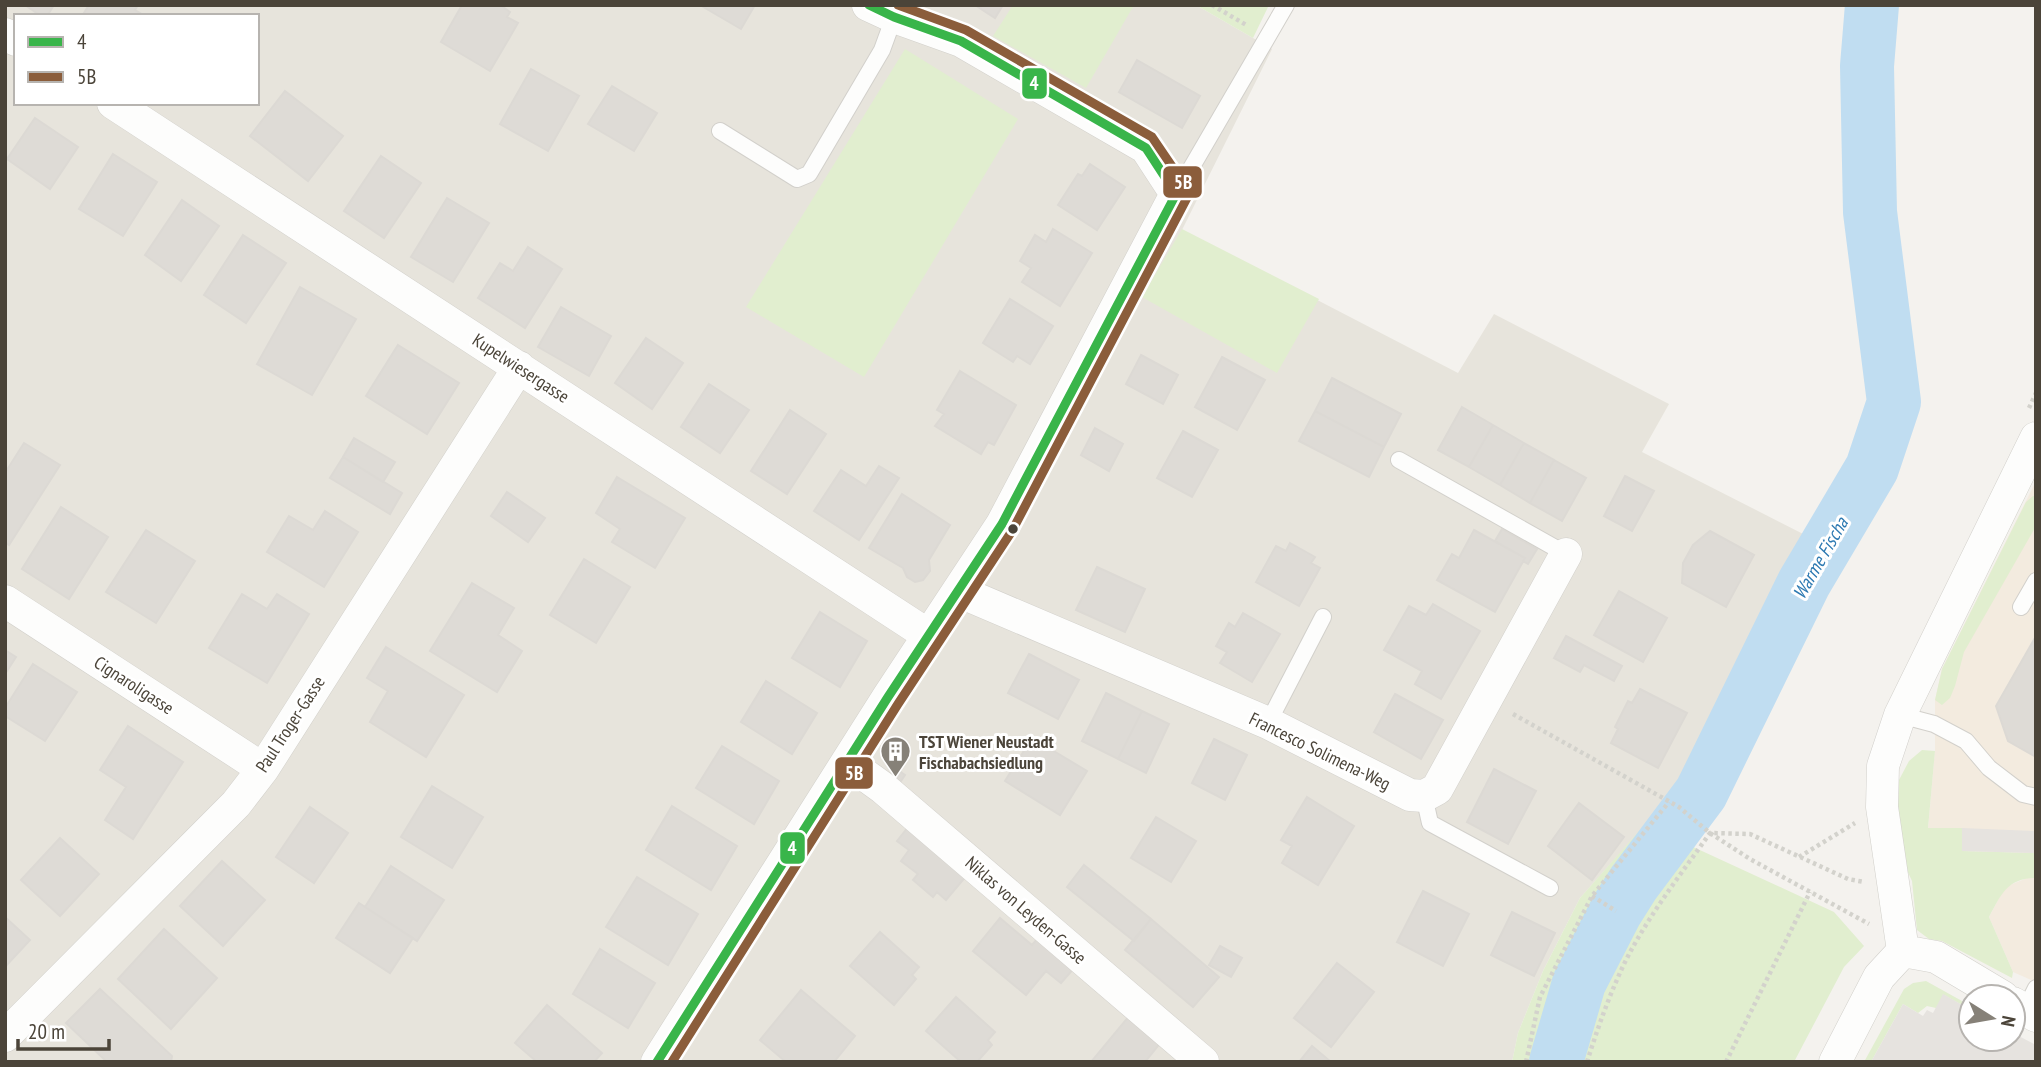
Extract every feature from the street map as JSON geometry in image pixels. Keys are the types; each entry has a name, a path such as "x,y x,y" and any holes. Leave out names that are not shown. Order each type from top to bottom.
{"street":[{"path":"657,1062 846,762 1002,524 1176,194 1146,148 961,41 881,11"},
{"name":"Kupelwiesergasse","path":"116,105 928,635"},
{"name":"Paul Troger-Gasse","path":"5,1036 236,804 262,769 519,367"},
{"path":"1903,951 1882,807 1883,766 1900,715 2033,451"},
{"path":"1424,796 1437,789 1566,554"},
{"name":"Francesco Solimena-Weg","path":"958,591 1268,723 1410,795 1424,796"},
{"name":"Cignaroligasse","path":"5,601 262,769"},
{"name":"Niklas von Leyden-Gasse","path":"846,762 883,788 1203,1062"},
{"path":"1903,951 1936,957 1985,983"},
{"path":"1835,1062 1879,978 1903,951"}],"lane":[{"path":"1176,194 1286,5"},
{"path":"720,131 797,178 809,174 882,50 881,11"},
{"path":"1399,460 1566,554"},
{"path":"2021,607 2036,581"},
{"path":"1268,723 1322,617"},
{"path":"1900,715 1934,724 1966,741 1989,768 2023,794 2036,797"},
{"path":"1424,796 1430,823 1550,888"}],"path":[{"path":"1212,5 1269,38"},
{"path":"1486,699 1679,807 1710,833 1750,859 1874,927 1903,951"},
{"path":"1526,1062 1540,997 1591,896 1669,802"},
{"path":"1799,857 1882,807"},
{"path":"1710,833 1750,834 1849,879 1893,886"},
{"path":"1587,1062 1600,1019 1627,959 1670,888 1710,833"},
{"path":"1726,1062 1810,892"},
{"path":"1591,896 1616,911"}],"shaded area":[{"path":"5,5 1196,5 1272,49 1182,230 1458,373 1494,314 1669,404 1642,452 1815,540 1665,820 1654,815 1580,898 1543,971 1518,1033 1512,1062 5,1062"},
{"path":"2036,481 2036,853 1962,851 1928,829 1935,751 1935,700 1942,669"},
{"path":"1962,828 2036,831 2036,853 1962,851"},
{"path":"2027,878 2036,878 2036,982 2013,972 1989,917 2005,887"},
{"path":"1943,994 1957,1002 1957,1053 2027,1053 2027,1040 2036,1045 2036,1062 1871,1062 1903,1004 1923,1016 1927,1010 1933,1013"}],"green space":[{"path":"1013,5 1134,5 1086,88 993,36"},
{"path":"1196,5 1269,5 1253,38"},
{"path":"905,49 1018,119 864,377 746,307"},
{"path":"1182,229 1319,299 1277,373 1142,297"},
{"path":"2033,496 2036,497 2036,526 1964,652 1955,686 1950,698 1942,705 1935,700 1942,669 2026,502"},
{"path":"1922,750 1935,751 1928,828 1962,828 1962,851 2036,853 2036,878 2018,881 2006,889 1989,917 2013,972 2012,978 1942,941 1929,939 1917,930 1912,881 1906,868 1896,804 1899,780 1909,761"},
{"path":"1654,814 1665,820 1689,845 1834,912 1864,946 1844,967 1794,1062 1512,1062 1518,1033 1543,971 1580,898"},
{"path":"1926,981 1957,998 1957,1002 1944,995 1936,1008 1927,1006 1918,1013 1903,1004 1871,1062 1864,1062 1904,989 1913,983"}],"building":[{"path":"25,5 54,5 48,14 38,14"},
{"path":"89,5 138,5 135,10 142,14 83,14"},
{"path":"462,5 500,5 510,12 507,17 518,23 490,71 441,42"},
{"path":"700,5 755,5 741,29"},
{"path":"975,5 1003,5 995,18"},
{"path":"1137,60 1200,96 1182,128 1119,92"},
{"path":"531,69 579,96 548,151 500,124"},
{"path":"612,86 657,113 634,151 588,124"},
{"path":"285,91 343,136 308,181 250,136"},
{"path":"35,118 78,147 50,189 7,159"},
{"path":"113,154 157,182 123,236 79,209"},
{"path":"381,156 421,183 384,238 344,211"},
{"path":"1090,164 1125,187 1097,230 1058,205 1078,174 1082,176"},
{"path":"447,198 489,223 453,282 411,257"},
{"path":"182,200 219,226 181,281 145,255"},
{"path":"1053,229 1092,253 1060,306 1022,282 1031,268 1020,261 1035,235 1046,242"},
{"path":"243,235 286,263 246,323 204,295"},
{"path":"528,247 562,269 525,328 478,298 500,263 513,271"},
{"path":"300,287 356,319 312,395 257,364"},
{"path":"1010,299 1053,326 1030,364 1017,356 1013,362 983,343"},
{"path":"561,307 611,336 589,376 538,347"},
{"path":"646,338 683,363 652,409 615,383"},
{"path":"398,345 459,383 427,434 366,396"},
{"path":"1141,355 1178,375 1163,404 1126,384"},
{"path":"1222,357 1265,380 1237,430 1195,407"},
{"path":"960,371 1016,405 994,445 988,442 981,454 935,426 944,414 937,410"},
{"path":"1332,378 1401,414 1384,447 1315,411"},
{"path":"709,384 749,410 720,453 681,427"},
{"path":"1462,407 1493,425 1469,467 1438,450"},
{"path":"790,410 826,434 787,494 751,471"},
{"path":"1315,411 1384,447 1369,477 1299,441"},
{"path":"1493,425 1524,443 1500,485 1469,467"},
{"path":"1095,428 1123,444 1109,471 1081,455"},
{"path":"1183,431 1218,450 1192,497 1157,478"},
{"path":"354,438 395,462 383,482 343,457"},
{"path":"24,443 60,465 9,545 5,542 5,473"},
{"path":"1524,443 1554,460 1530,503 1500,485"},
{"path":"343,457 402,493 390,514 330,478"},
{"path":"1554,460 1586,478 1562,521 1530,503"},
{"path":"879,466 899,478 859,540 814,511 841,470 866,486"},
{"path":"1625,476 1654,491 1632,531 1604,516"},
{"path":"617,477 685,518 655,568 612,542 620,529 596,513"},
{"path":"507,492 545,518 528,542 491,516"},
{"path":"902,494 950,525 929,560 930,571 923,580 915,582 907,577 903,568 869,548"},
{"path":"61,507 108,537 69,599 22,569"},
{"path":"325,511 358,532 324,587 267,552 289,516 313,530"},
{"path":"1502,529 1537,549 1528,564 1523,561 1525,558 1495,541"},
{"path":"146,530 195,561 156,623 106,592"},
{"path":"1474,530 1525,558 1495,612 1437,580 1452,554 1459,558"},
{"path":"1710,531 1754,555 1726,607 1682,583 1683,563 1693,545"},
{"path":"1290,543 1315,557 1311,563 1320,568 1299,606 1256,582 1276,546 1286,551"},
{"path":"584,559 630,587 596,643 550,615"},
{"path":"1097,567 1145,589 1125,632 1076,610"},
{"path":"472,583 514,608 498,635 522,651 497,692 430,651"},
{"path":"1619,591 1667,618 1643,662 1594,635"},
{"path":"242,594 267,609 277,594 309,614 267,683 209,648"},
{"path":"1433,604 1480,631 1441,699 1415,684 1422,671 1384,650 1409,606 1426,615"},
{"path":"820,612 867,641 840,687 792,658"},
{"path":"1243,613 1280,634 1252,682 1220,663 1227,652 1216,646 1229,623 1235,627"},
{"path":"1566,636 1622,666 1614,681 1584,665 1580,672 1554,658"},
{"path":"2036,636 2036,757 2008,741 1996,706"},
{"path":"386,647 464,695 426,757 370,722 388,691 367,678"},
{"path":"5,650 16,657 5,674"},
{"path":"1029,654 1079,680 1058,719 1008,693"},
{"path":"33,664 77,692 45,741 5,716 5,708"},
{"path":"766,681 817,713 792,754 741,722"},
{"path":"1640,689 1687,713 1658,768 1611,743 1618,729 1615,727 1628,701 1632,703"},
{"path":"1106,693 1142,711 1118,759 1082,741"},
{"path":"1395,694 1443,720 1421,759 1374,732"},
{"path":"1142,711 1169,724 1146,773 1118,759"},
{"path":"128,726 183,762 133,839 105,820 126,787 100,770"},
{"path":"1032,738 1087,771 1060,815 1005,781"},
{"path":"1214,739 1247,755 1225,800 1192,783"},
{"path":"722,746 779,781 754,824 696,788"},
{"name":"TST Wiener Neustadt Fischabachsiedlung","path":"895,768 905,775 897,787 886,780"},
{"path":"1494,769 1536,791 1508,844 1467,822"},
{"path":"432,786 483,817 452,868 401,837"},
{"path":"1307,797 1354,826 1318,885 1282,863 1292,846 1281,840"},
{"path":"1579,803 1624,837 1592,880 1548,846"},
{"path":"672,806 737,846 711,890 646,850"},
{"path":"310,807 348,833 314,883 276,857"},
{"path":"1156,817 1196,841 1171,882 1131,858"},
{"path":"909,826 968,874 946,900 937,892 933,897 913,880 918,874 901,861 909,850 897,841"},
{"path":"60,838 99,874 60,916 21,880"},
{"path":"222,861 265,900 223,946 180,906"},
{"path":"1084,865 1151,919 1134,941 1067,887"},
{"path":"391,866 444,900 417,941 365,907"},
{"path":"637,877 698,914 668,965 606,927"},
{"path":"1423,891 1469,914 1443,966 1397,942"},
{"path":"359,903 413,938 390,973 336,938"},
{"path":"1512,912 1555,933 1534,976 1491,955"},
{"path":"5,917 30,940 5,967"},
{"path":"1000,918 1032,945 1038,938 1074,968 1061,983 1046,971 1026,995 973,951"},
{"path":"1151,919 1219,977 1193,1007 1125,950"},
{"path":"164,929 217,978 171,1029 118,979"},
{"path":"880,932 919,967 912,975 916,979 894,1005 850,966"},
{"path":"1220,946 1242,958 1231,977 1209,965"},
{"path":"600,949 655,983 628,1028 573,994"},
{"path":"1337,963 1374,992 1331,1047 1294,1018"},
{"path":"100,989 172,1056 171,1062 107,1062 66,1023"},
{"path":"801,990 855,1036 834,1062 786,1062 760,1040"},
{"path":"956,997 995,1032 988,1040 992,1045 977,1062 961,1062 926,1031"},
{"path":"547,1005 602,1053 594,1062 537,1062 515,1043"},
{"path":"1130,1015 1162,1041 1145,1062 1091,1062"},
{"path":"1312,1046 1331,1062 1299,1062"}],"waterway":[{"name":"Warme Fischa","path":"1556,1062 1579,983 1633,884 1701,793 1804,583 1872,468 1894,402 1870,212 1867,66 1872,5"}],"transit line":[{"name":"4","path":"869,5 961,41 1146,148 1176,194"},
{"name":"5B","path":"672,1062 898,704 1012,531 1188,196 1186,187 1152,137 966,30 898,5"},
{"name":"4","path":"657,1062 888,697 1002,524 1176,194"}],"place":[{"name":"TST Wiener Neustadt Fischabachsiedlung","path":"896,778"}]}
